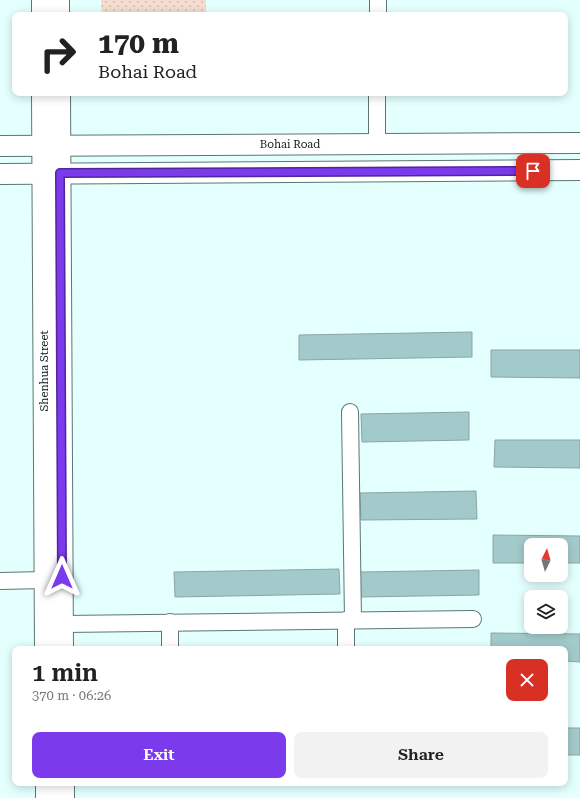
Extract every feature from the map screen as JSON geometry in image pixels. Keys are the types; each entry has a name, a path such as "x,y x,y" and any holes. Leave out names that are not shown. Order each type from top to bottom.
{"main road":[{"path":"42,0 42,12"},
{"path":"59,0 59,12"},
{"name":"Shenhua Street","path":"43,96 51,146 63,646"},
{"name":"Shenhua Street","path":"51,146 59,96"},
{"name":"Bohai Road","path":"0,146 580,142"},
{"path":"0,174 580,170"},
{"name":"Shenhua Street","path":"45,646 52,173"},
{"path":"46,786 46,798"},
{"path":"64,786 64,798"}],"lane":[{"path":"378,0 378,12"},
{"path":"377,96 377,144"},
{"path":"346,646 349,620 350,412"},
{"path":"0,580 45,580"},
{"path":"63,624 473,619"},
{"path":"170,622 170,646"}],"shaded area":[{"path":"101,0 206,0 206,12 102,12"}],"building":[{"path":"472,332 472,357 299,360 299,335"},
{"path":"491,350 580,350 580,378 491,377"},
{"path":"469,412 469,440 362,442 361,414"},
{"path":"495,440 580,440 580,468 494,467"},
{"path":"476,491 477,519 361,520 360,493"},
{"path":"493,535 580,536 580,563 568,563 568,538 524,538 524,563 493,563"},
{"path":"339,569 340,594 175,597 174,572"},
{"path":"479,570 479,595 360,597 360,572"},
{"path":"491,633 580,634 580,662 568,661 568,646 491,646"},
{"path":"568,728 580,728 580,755 568,755"}],"route":[{"path":"62,577 60,173 533,171"}]}
